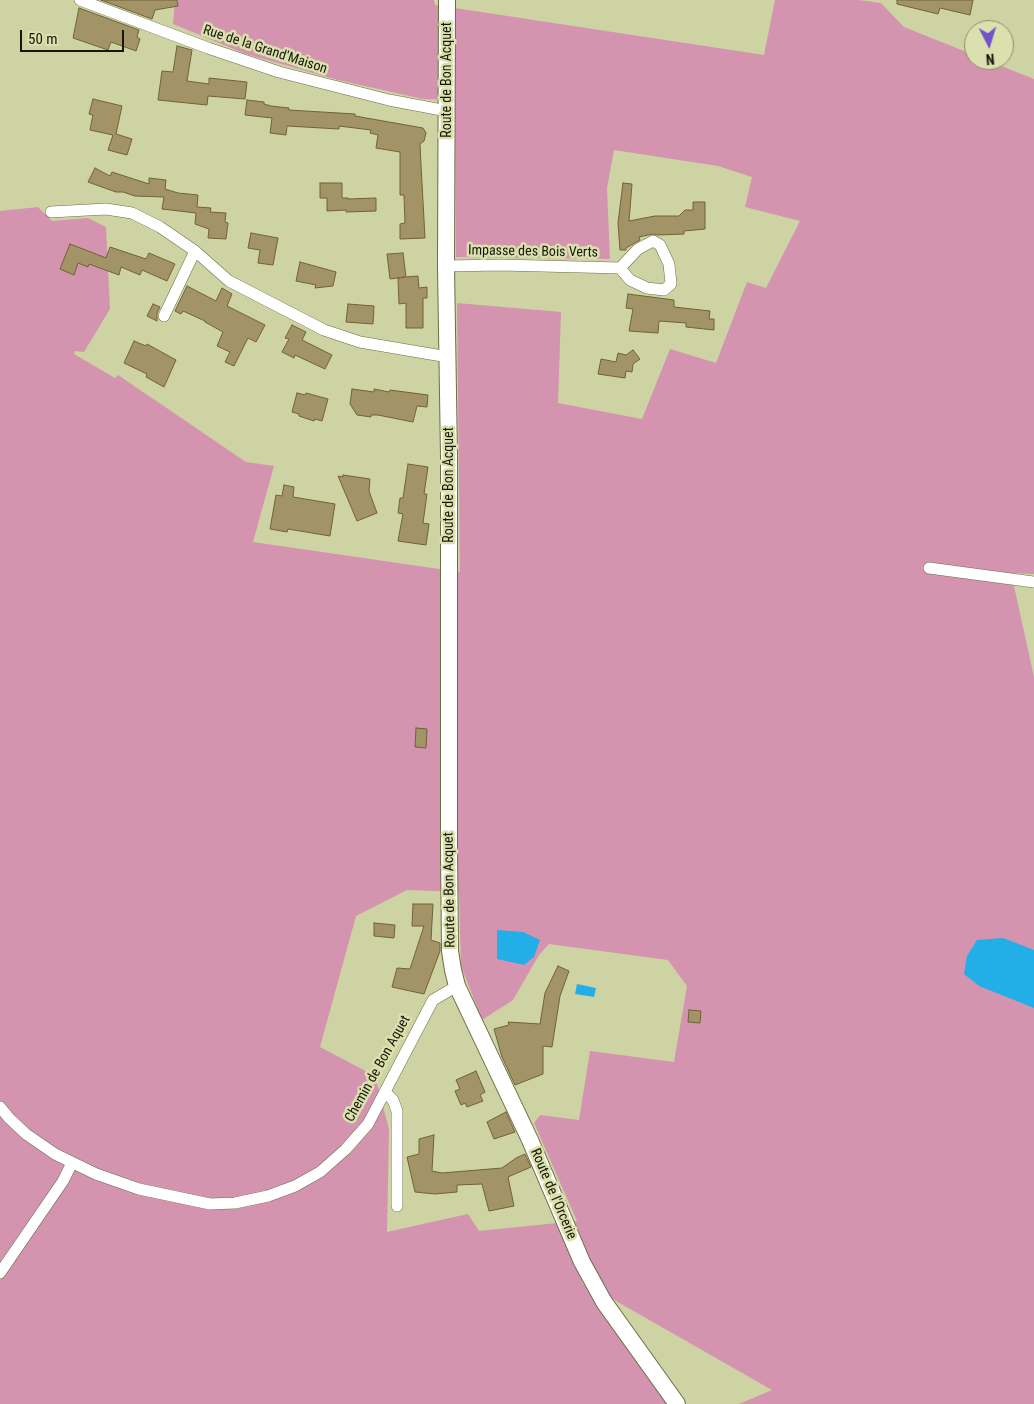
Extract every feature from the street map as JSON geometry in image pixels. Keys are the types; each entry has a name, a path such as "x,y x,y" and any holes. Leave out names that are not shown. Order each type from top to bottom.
{"street":[{"name":"Rue de la Grand'Maison","path":"80,0 208,48 279,72 389,100 447,111"},
{"name":"Route de Bon Acquet","path":"447,0 446,266 450,951 453,970"},
{"path":"51,212 106,210 132,213 160,227 194,251 229,281 324,330 360,342 448,357"},
{"path":"653,241 660,245 669,264 671,284 664,290 647,288 630,280 620,268 638,249 653,241"},
{"path":"164,316 194,251"},
{"name":"Impasse des Bois Verts","path":"446,266 501,264 620,268"},
{"path":"929,568 1034,582"},
{"name":"Route de l'Orcerie","path":"453,970 457,986 530,1140 582,1262 613,1316 677,1404"},
{"name":"Chemin de Bon Aquet","path":"0,1107 26,1134 55,1154 96,1174 139,1189 210,1204 235,1203 268,1196 295,1186 320,1172 346,1149 368,1124 433,1000 457,986"},
{"path":"386,1092 393,1100 397,1111 397,1206"},
{"path":"0,1273 63,1181 72,1163"}],"shaded area":[{"path":"175,0 434,0 435,5 764,55 775,0 859,0 881,3 904,27 964,51 964,70 1011,70 1034,79 1034,574 1013,573 1014,586 1034,677 1034,1404 739,1404 772,1390 581,1281 679,1404 0,1404 0,211 38,207 52,221 88,218 106,227 110,309 84,352 75,351 74,354 115,378 118,375 246,462 274,466 253,542 460,572 457,303 561,312 558,403 642,419 670,349 716,363 747,282 766,288 800,221 745,207 752,177 718,166 614,150 607,188 610,259 456,257 455,100 423,99 338,80 246,54 173,24","holes":["407,890 459,892 461,966 482,1020 513,1000 539,955 549,944 668,960 687,986 674,1062 590,1051 579,1120 540,1115 534,1123 577,1221 479,1231 468,1214 387,1232 389,1129 375,1076 320,1047 356,916"]}],"water":[{"path":"497,930 523,932 540,940 534,957 524,965 497,959"},
{"path":"1003,938 1034,950 1034,1008 979,986 964,974 967,956 977,940"},
{"path":"577,984 596,988 594,997 575,994"}],"building":[{"path":"101,0 177,0 178,6 155,10 152,19"},
{"path":"897,0 973,0 970,15 940,8 938,14 897,4"},
{"path":"79,8 139,30 137,37 140,39 136,51 111,42 108,50 73,38"},
{"path":"177,46 192,50 187,81 209,84 209,78 247,82 245,99 208,96 207,105 158,100 162,71 173,72"},
{"path":"93,99 122,106 116,134 132,139 127,155 108,150 113,135 90,130 93,115 89,114"},
{"path":"247,100 264,102 264,104 271,106 289,108 289,110 355,114 355,116 423,128 426,133 424,141 420,144 425,238 400,239 400,224 405,223 404,195 400,195 400,152 376,148 378,135 370,133 371,130 339,126 339,129 287,126 286,135 270,133 272,118 245,115"},
{"path":"95,168 110,176 112,172 149,184 149,178 166,180 165,189 178,193 198,195 197,207 211,208 210,212 226,213 225,222 228,223 226,239 208,238 209,229 195,224 196,213 162,209 164,197 135,196 116,192 88,182"},
{"path":"320,183 342,183 342,198 376,198 376,211 327,211 327,198 320,198"},
{"path":"623,183 632,184 629,221 655,216 679,216 685,210 693,210 693,202 705,202 705,229 684,231 684,234 653,234 639,237 640,240 626,248 626,250 620,250 618,223"},
{"path":"251,233 278,238 273,265 258,263 260,250 248,248"},
{"path":"70,244 106,258 110,247 146,259 149,253 175,264 167,281 142,270 140,275 121,267 119,275 89,264 88,267 78,263 74,275 60,269"},
{"path":"403,253 406,277 418,276 419,288 427,287 427,298 423,298 423,328 406,328 406,303 399,304 398,278 405,277 390,279 387,254"},
{"path":"300,262 336,272 333,286 315,288 316,285 296,281"},
{"path":"187,286 216,301 222,288 232,294 227,306 265,325 256,342 248,338 234,366 225,362 230,352 217,346 223,332 183,311 181,314 175,311"},
{"path":"628,294 674,300 674,307 710,311 709,319 714,319 714,330 686,327 686,323 659,321 658,333 629,331 633,309 626,308"},
{"path":"153,304 160,307 157,313 157,321 147,316"},
{"path":"348,304 374,306 373,324 346,322"},
{"path":"292,325 306,332 302,340 332,355 325,369 295,355 294,358 282,352 289,339 285,338"},
{"path":"134,341 146,346 147,344 176,360 164,387 146,377 147,374 124,363"},
{"path":"633,350 640,359 633,364 632,372 626,371 625,378 598,374 601,359 616,362 618,353 626,355"},
{"path":"352,389 374,392 374,389 389,392 390,390 428,395 427,407 417,406 413,422 378,415 371,415 371,417 357,415 350,404"},
{"path":"297,393 305,395 306,393 328,399 322,421 315,419 314,421 292,412"},
{"path":"408,464 428,467 424,494 427,494 423,523 429,524 426,545 398,541 403,514 398,513 400,498 403,498"},
{"path":"343,475 370,479 369,491 377,513 357,521 338,476 343,477"},
{"path":"284,485 294,487 293,497 335,504 330,536 288,529 287,532 270,529 276,495 282,496"},
{"path":"416,728 427,729 426,748 415,747"},
{"path":"413,904 433,904 431,940 440,943 440,951 424,994 392,987 397,968 410,969 424,926 412,926"},
{"path":"374,923 395,925 394,938 374,936"},
{"path":"558,966 569,971 560,996 552,1047 543,1046 543,1074 515,1085 502,1057 494,1029 509,1025 508,1022 540,1024 545,993"},
{"path":"689,1010 701,1011 700,1023 688,1022"},
{"path":"476,1071 485,1092 480,1095 483,1101 467,1107 465,1103 461,1105 455,1091 460,1089 456,1080"},
{"path":"506,1112 515,1132 494,1139 487,1122"},
{"path":"434,1135 432,1171 442,1173 502,1168 525,1154 531,1167 508,1177 514,1206 489,1211 482,1184 457,1185 457,1192 435,1194 415,1192 407,1157 419,1154 419,1139"}]}
